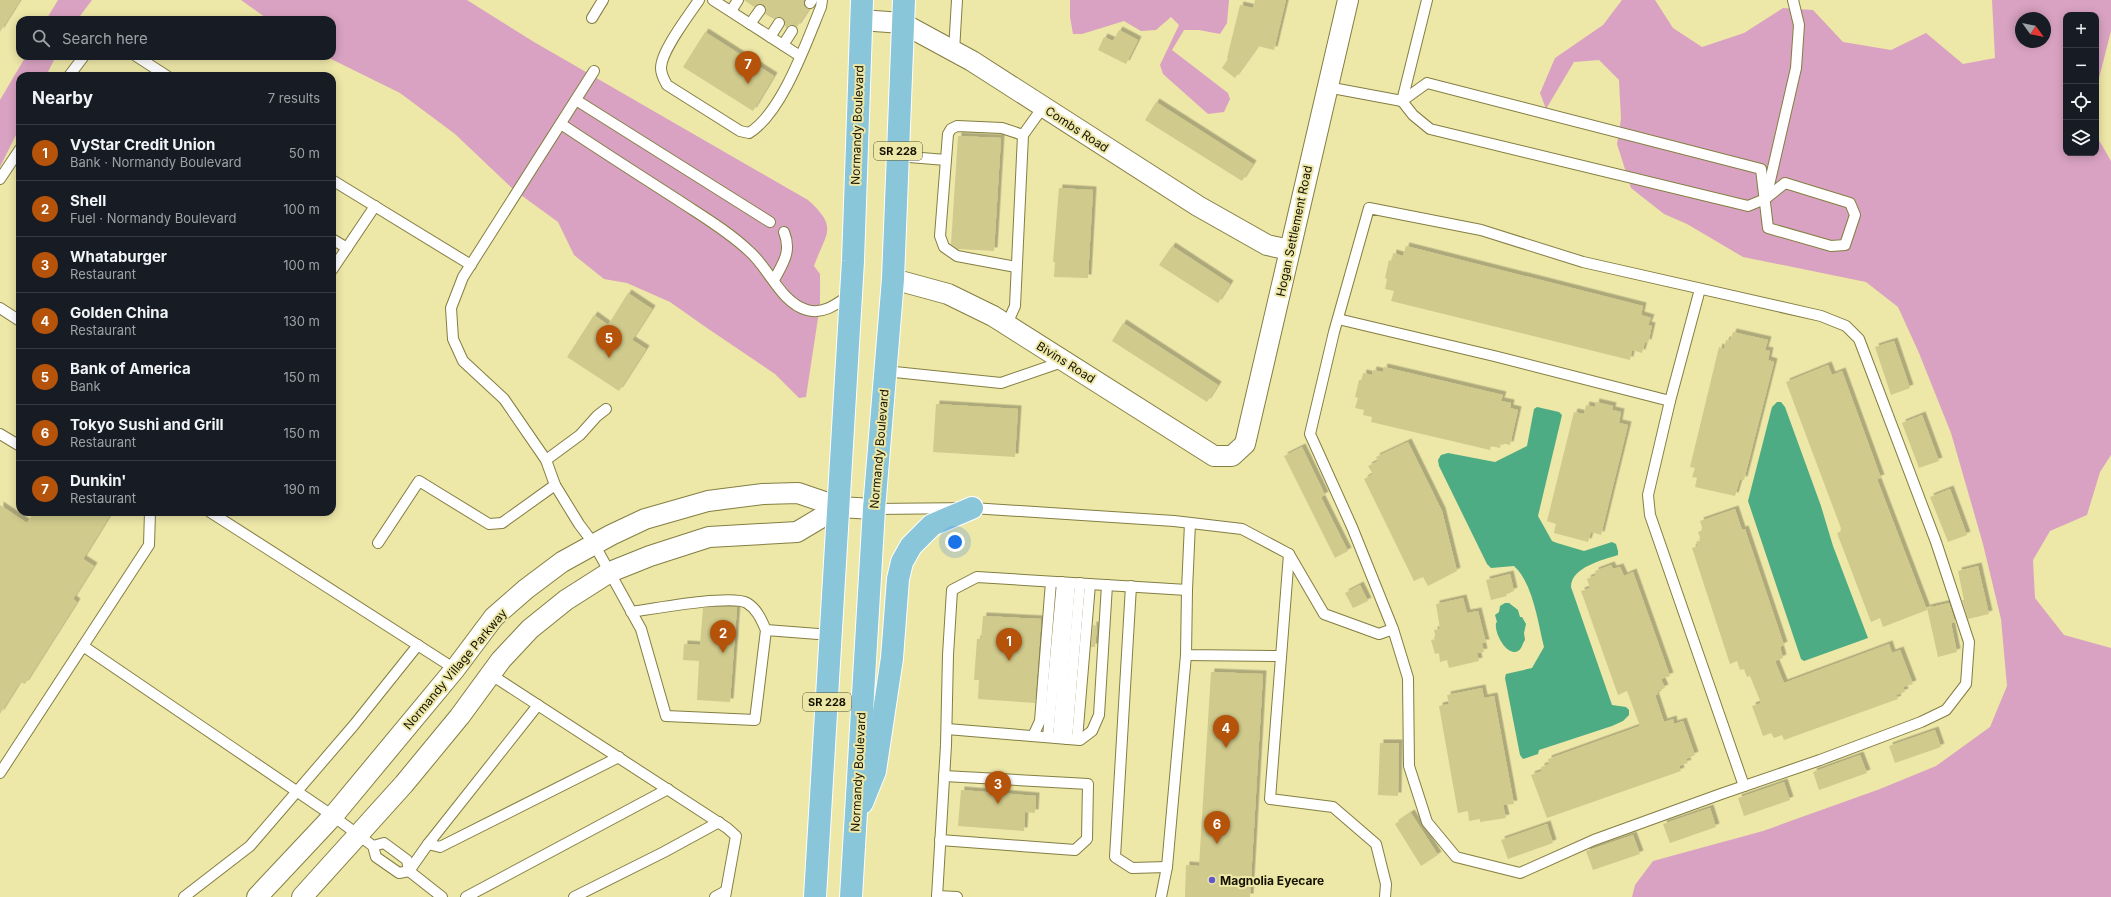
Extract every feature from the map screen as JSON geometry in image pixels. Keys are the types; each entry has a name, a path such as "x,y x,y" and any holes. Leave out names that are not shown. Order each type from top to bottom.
{"main road":[{"name":"Normandy Boulevard","path":"851,897 874,509 893,279 904,0"},
{"name":"Normandy Boulevard","path":"815,897 851,294 862,10"},
{"path":"855,819 875,771 892,658 898,579 902,562 911,546 932,525 972,508"}],"street":[{"name":"Hogan Settlement Road","path":"1232,456 1245,444 1348,0"},
{"name":"Combs Road","path":"862,10 902,24 954,51 1198,206 1267,245 1290,250"},
{"name":"Bivins Road","path":"893,279 948,294 993,316 1214,456 1232,456"},
{"name":"Normandy Village Parkway","path":"257,897 333,816 455,669 494,617 526,589 562,562 594,544 645,519 708,501 764,494 798,493 839,507 874,509"},
{"path":"302,897 366,840 490,674 530,629 566,600 610,572 709,537 797,532 839,507"}],"lane":[{"path":"592,18 603,0"},
{"path":"699,0 669,46 661,66 661,76 667,85 740,131 749,133 757,128 773,107 795,69 821,7 822,0"},
{"path":"730,11 738,0"},
{"path":"954,51 957,0"},
{"path":"1402,101 1427,0"},
{"path":"1765,199 1796,68 1799,25 1793,0"},
{"path":"716,1 800,56"},
{"path":"750,24 760,10"},
{"path":"770,37 779,23"},
{"path":"783,45 792,31"},
{"path":"73,72 81,60"},
{"path":"142,60 161,72"},
{"path":"594,71 464,277 451,308 453,339 463,361 504,400 546,460 555,485 578,524 594,544 610,572 640,629 666,716 755,720 766,630 758,613 746,602 719,600 632,612"},
{"path":"1327,87 1402,101 1413,115 1430,129 1748,206 1765,199 1785,183 1850,203 1855,214 1845,245 1831,246 1768,228 1765,199 1761,169 1427,83 1402,101"},
{"path":"576,100 770,222"},
{"path":"1007,324 1015,306 1023,135 1043,107"},
{"path":"561,124 720,228 750,251 789,300 795,305 808,311 825,310 851,294"},
{"path":"1016,268 957,256 944,247 940,236 948,134 951,129 957,126 1002,128 1023,135"},
{"path":"0,179 16,155"},
{"path":"897,156 946,160"},
{"path":"336,182 471,265"},
{"path":"336,264 375,206"},
{"path":"1368,208 1481,230 1583,262 1700,288 1821,316 1846,326 1859,339 1936,542 1969,642 1966,684 1946,710 1922,722 1827,758 1594,840 1520,873 1456,857 1427,822 1410,773 1408,678 1393,629 1352,527 1310,434 1338,319 1368,208"},
{"path":"774,280 786,258 789,243 784,232"},
{"path":"336,241 347,248"},
{"path":"1700,288 1670,401 1648,495 1650,515 1744,786"},
{"path":"0,308 16,318"},
{"path":"1338,319 1494,356 1670,401"},
{"path":"885,370 1001,383 1065,361"},
{"path":"546,460 580,435 606,409"},
{"path":"0,434 16,444"},
{"path":"378,543 419,481 489,524 502,523 555,485"},
{"path":"874,509 972,508 1190,523 1242,529 1289,554 1324,614 1379,634 1393,629"},
{"path":"0,773 149,545 150,516"},
{"path":"216,516 455,669"},
{"path":"1161,897 1167,867 1186,655 1190,523"},
{"path":"1289,554 1270,799 1333,807 1376,844 1386,884 1385,897"},
{"path":"957,897 937,896 947,728 948,655 952,590 977,577 1187,590"},
{"path":"1033,736 1040,721 1051,582"},
{"path":"1063,738 1076,583"},
{"path":"1063,738 1076,583"},
{"path":"947,728 1063,738 1092,731 1099,714 1108,585"},
{"path":"1132,586 1115,857 1132,868 1167,867"},
{"path":"766,630 831,635"},
{"path":"184,897 250,846 354,725 418,645"},
{"path":"83,646 333,816 366,840 376,857 399,872 409,871 428,844 538,705"},
{"path":"1186,655 1280,656"},
{"path":"490,674 720,822 736,836 726,894 714,897"},
{"path":"428,844 440,847 619,757"},
{"path":"940,840 1075,850 1087,839 1088,784 944,776"},
{"path":"466,897 668,789"},
{"path":"574,897 720,822"},
{"path":"366,840 384,843 407,860 409,871 442,897"}],"shaded area":[{"path":"58,0 92,0 80,16 48,16"},
{"path":"241,0 467,0 534,42 808,200 824,217 827,224 827,231 826,238 814,266 820,274 820,305 806,397 799,398 775,374 670,302 627,283 604,279 574,255 558,222 514,190 455,134 400,93 333,60 336,60 336,16 263,16"},
{"path":"1070,0 1229,0 1227,23 1220,34 1199,30 1184,30 1172,50 1228,93 1230,99 1224,112 1208,114 1163,74 1160,65 1179,25 1171,17 1156,30 1141,31 1124,21 1082,34 1073,34 1070,17"},
{"path":"1622,0 1655,0 1673,28 1702,47 1744,33 1783,8 1813,10 1843,42 1891,50 1926,33 1963,64 1995,58 1992,0 2111,0 2111,31 2099,78 2099,12 2063,12 2063,156 2099,156 2099,140 2111,161 2111,455 2100,472 2087,515 2050,531 2033,560 2035,598 2064,635 2111,648 2111,897 1632,897 1635,885 1653,861 1763,831 1880,789 1936,766 1990,727 2007,686 2001,619 1983,544 1951,433 1919,353 1898,307 1866,282 1743,257 1687,224 1664,214 1631,188 1617,144 1621,119 1619,80 1599,60 1574,62 1546,109 1540,93 1555,58 1603,25"},
{"path":"24,60 54,60 48,72 17,72"},
{"path":"16,73 16,135 0,167 0,100"},
{"path":"1777,402 1781,402 1785,407 1821,506 1833,546 1868,638 1804,661 1801,659 1748,501 1772,407"},
{"path":"1537,407 1559,412 1562,415 1538,516 1552,541 1584,551 1612,542 1616,544 1618,555 1582,569 1572,580 1571,587 1612,705 1626,707 1629,710 1629,715 1623,721 1612,726 1539,750 1538,754 1523,759 1520,755 1505,678 1506,674 1532,668 1544,647 1534,604 1526,582 1514,566 1491,568 1487,564 1439,466 1438,460 1441,455 1448,453 1495,462 1527,446 1534,409"},
{"path":"1505,603 1509,603 1518,610 1520,617 1522,617 1526,624 1524,633 1525,640 1520,649 1514,652 1510,651 1502,643 1496,627 1497,622 1495,615 1499,612 1500,606"}],"building":[{"path":"0,0 20,0 0,32"},
{"path":"744,0 804,0 804,6 809,9 797,27 792,25 786,28 783,18 779,17 774,19 765,14 766,8 763,5 758,4 754,7"},
{"path":"1255,0 1286,0 1274,50 1258,46 1235,78 1222,68 1228,59 1240,5 1253,8"},
{"path":"1119,30 1138,40 1126,64 1098,50 1104,37 1113,41"},
{"path":"705,32 774,76 753,111 683,67"},
{"path":"1156,102 1253,164 1242,181 1145,120"},
{"path":"958,136 1001,138 994,251 958,249 951,244"},
{"path":"1059,188 1093,190 1088,278 1054,277 1055,262 1053,262"},
{"path":"1172,246 1230,284 1218,303 1159,265"},
{"path":"1406,246 1643,306 1641,315 1651,318 1648,325 1652,326 1648,343 1645,342 1642,353 1632,350 1630,360 1391,301 1394,291 1385,289 1387,279 1385,278 1389,260 1392,261 1393,253 1403,256"},
{"path":"628,293 652,309 632,340 646,349 619,391 567,357 594,315 608,325"},
{"path":"1123,323 1218,385 1207,402 1112,341"},
{"path":"1733,332 1768,340 1765,350 1770,351 1768,360 1774,362 1744,480 1740,479 1735,496 1695,487 1697,478 1692,477 1695,468 1690,467 1719,347 1724,349 1726,340 1730,341"},
{"path":"1894,341 1910,388 1891,395 1875,347"},
{"path":"1828,365 1832,375 1842,371 1881,478 1877,479 1927,610 1883,627 1880,618 1871,622 1837,533 1842,531 1786,382"},
{"path":"1384,367 1503,395 1501,401 1511,403 1510,408 1518,410 1510,445 1501,443 1500,448 1491,446 1490,450 1371,422 1372,417 1363,415 1364,410 1355,408 1358,398 1355,397 1359,380 1362,380 1363,373 1372,375 1373,370 1383,372"},
{"path":"1596,402 1613,406 1612,410 1621,412 1619,423 1628,425 1601,535 1591,532 1588,542 1554,533 1556,524 1547,521 1574,412 1584,414 1586,405 1595,407"},
{"path":"936,404 1018,409 1015,457 933,452"},
{"path":"1922,415 1939,461 1919,468 1902,423"},
{"path":"1408,442 1442,511 1457,571 1428,586 1423,577 1414,581 1364,479 1373,474 1368,466 1378,461 1376,457"},
{"path":"1302,447 1325,495 1321,497 1348,551 1335,558 1284,456"},
{"path":"1950,489 1967,535 1948,542 1930,497"},
{"path":"0,505 27,523 31,516 110,516 83,559 94,566 73,599 77,602 25,684 20,682 0,714"},
{"path":"1735,509 1742,530 1745,529 1784,645 1780,647 1783,658 1775,661 1784,683 1889,644 1892,653 1900,650 1913,684 1903,687 1905,692 1896,695 1898,699 1784,740 1782,735 1774,738 1771,733 1763,736 1752,706 1761,703 1750,676 1747,677 1744,669 1740,670 1737,661 1730,664 1692,548 1698,546 1696,542 1701,540 1698,532 1703,530 1700,521"},
{"path":"1611,565 1613,569 1620,567 1624,576 1633,572 1670,676 1661,679 1665,688 1657,691 1658,694 1655,695 1664,722 1673,719 1674,724 1683,721 1695,755 1686,759 1688,763 1679,766 1681,771 1547,818 1531,775 1542,771 1541,767 1549,764 1548,759 1640,726 1627,691 1618,695 1581,591 1590,588 1587,579 1596,575 1595,571"},
{"path":"1978,566 1989,614 1968,619 1962,600 1964,600 1958,571"},
{"path":"1510,574 1514,591 1506,594 1507,596 1491,600 1486,580"},
{"path":"1360,585 1368,601 1353,608 1345,593"},
{"path":"1463,598 1467,613 1478,611 1486,643 1482,643 1484,652 1477,653 1479,661 1449,668 1447,660 1440,662 1439,653 1435,654 1431,640 1436,639 1434,630 1440,629 1436,604"},
{"path":"1949,603 1955,622 1951,623 1957,652 1938,657 1927,608"},
{"path":"737,607 730,702 697,700 699,661 683,660 684,644 700,645 703,608"},
{"path":"983,616 1041,619 1035,703 978,699 979,680 974,680 977,639 981,639"},
{"path":"1093,625 1097,626 1095,647 1091,647"},
{"path":"1211,672 1263,674 1250,897 1185,897 1186,865 1199,866"},
{"path":"1482,688 1484,698 1494,696 1514,804 1503,805 1506,818 1480,822 1480,819 1469,821 1468,811 1458,813 1439,706 1449,704 1447,695"},
{"path":"1935,730 1941,747 1895,763 1889,746"},
{"path":"1380,743 1399,743 1398,796 1378,795"},
{"path":"1860,755 1867,773 1819,790 1813,772"},
{"path":"1784,782 1790,800 1744,816 1738,798"},
{"path":"961,790 1036,796 1035,813 1025,812 1024,831 958,826"},
{"path":"1710,808 1716,827 1670,843 1663,824"},
{"path":"1411,813 1438,855 1421,866 1395,824"},
{"path":"1547,824 1553,843 1508,859 1501,840"},
{"path":"1633,835 1640,854 1593,870 1586,851"}],"place":[{"name":"Dunkin'","path":"748,84"},
{"name":"Bank of America","path":"609,358"},
{"name":"Shell","path":"723,653"},
{"name":"VyStar Credit Union","path":"1009,661"},
{"name":"Golden China","path":"1226,748"},
{"name":"Whataburger","path":"998,804"},
{"name":"Tokyo Sushi and Grill","path":"1217,844"},
{"name":"Magnolia Eyecare","path":"1212,880"}]}
